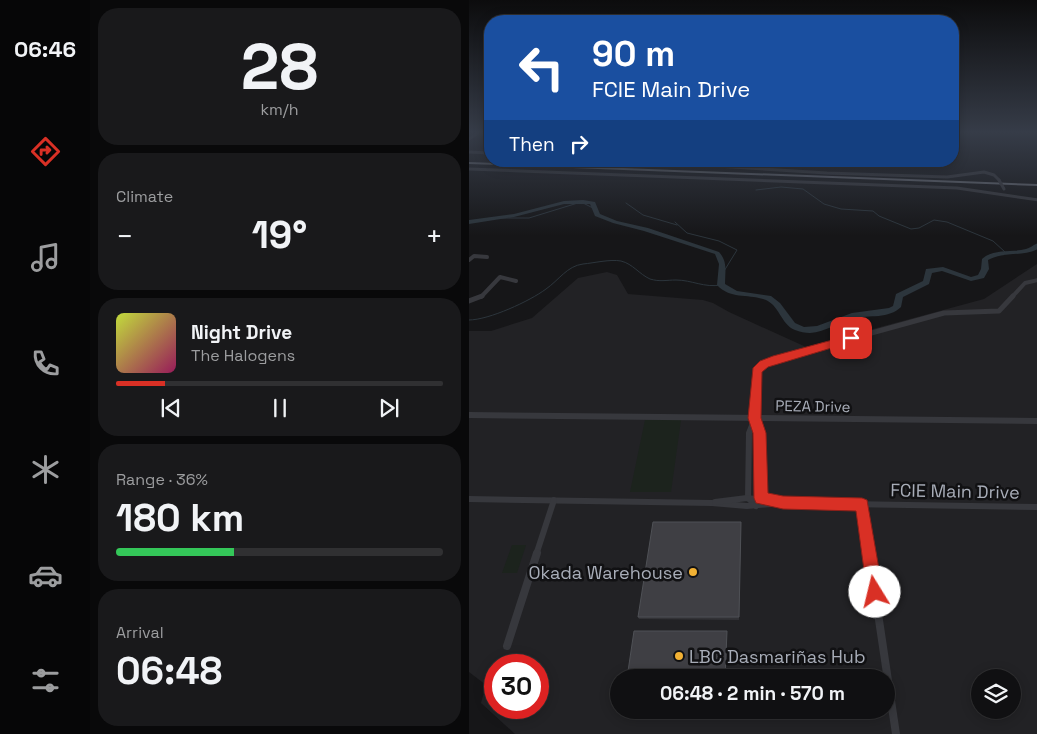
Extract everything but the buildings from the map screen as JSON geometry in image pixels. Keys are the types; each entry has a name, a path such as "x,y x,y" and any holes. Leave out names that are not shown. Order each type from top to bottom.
{"highway":[{"path":"553,167 1037,186"}],"street":[{"path":"726,167 809,173 947,177 981,172 994,175 1010,194 1030,199"},
{"path":"469,169 957,188 1037,200"},
{"path":"469,260 474,256 487,257"},
{"path":"469,301 480,298 500,276 516,281"},
{"path":"755,418 749,433 748,498 756,506 761,498 760,433 755,418 756,376 757,371 764,364 943,313 999,311 1023,283 1037,280"},
{"name":"PEZA Drive","path":"469,415 1037,421"},
{"name":"FCIE Main Drive","path":"712,503 728,499 761,498 783,503"},
{"name":"FCIE Main Drive","path":"469,499 712,503 728,507 783,503 1037,507"},
{"path":"507,646 554,500"},
{"path":"862,504 896,734"}],"shaded area":[{"path":"1037,264 1037,734 515,734 499,719 549,719 549,654 484,654 484,683 469,672 469,331 491,331 532,318 578,278 607,272 617,275 628,294 703,300 806,347 984,299"},
{"path":"645,420 681,420 671,492 630,492"},
{"path":"512,545 526,545 517,573 502,573"},
{"path":"484,692 484,706 481,703"}],"waterway":[{"path":"756,190 781,187 803,189 824,204 841,209 873,211 879,216 911,229 919,228 934,220 947,222 993,241 1005,252"},
{"path":"469,222 495,219 556,204 573,202 593,203 597,215 717,253 722,264 721,285 731,292 762,296 774,301 792,325 804,330 825,327 852,316 892,310 897,307 899,296 926,282 929,271 943,269 971,279 981,276 985,269 985,259 991,255 1026,251 1038,245"},
{"path":"497,218 529,218 581,202 595,209"},
{"path":"626,203 643,215 677,225"},
{"path":"675,222 687,233 719,241 737,250 721,276"},
{"path":"469,320 487,317 520,304 539,294 572,267 583,264 621,261 654,280 682,280 715,286 721,285"}],"place":[{"name":"Okada Warehouse","path":"693,572"},
{"name":"LBC Dasmariñas Hub","path":"679,656"}],"route":[{"path":"851,338 777,359 760,366 757,371 755,418 760,433 761,498 783,503 862,504 875,592"}]}
